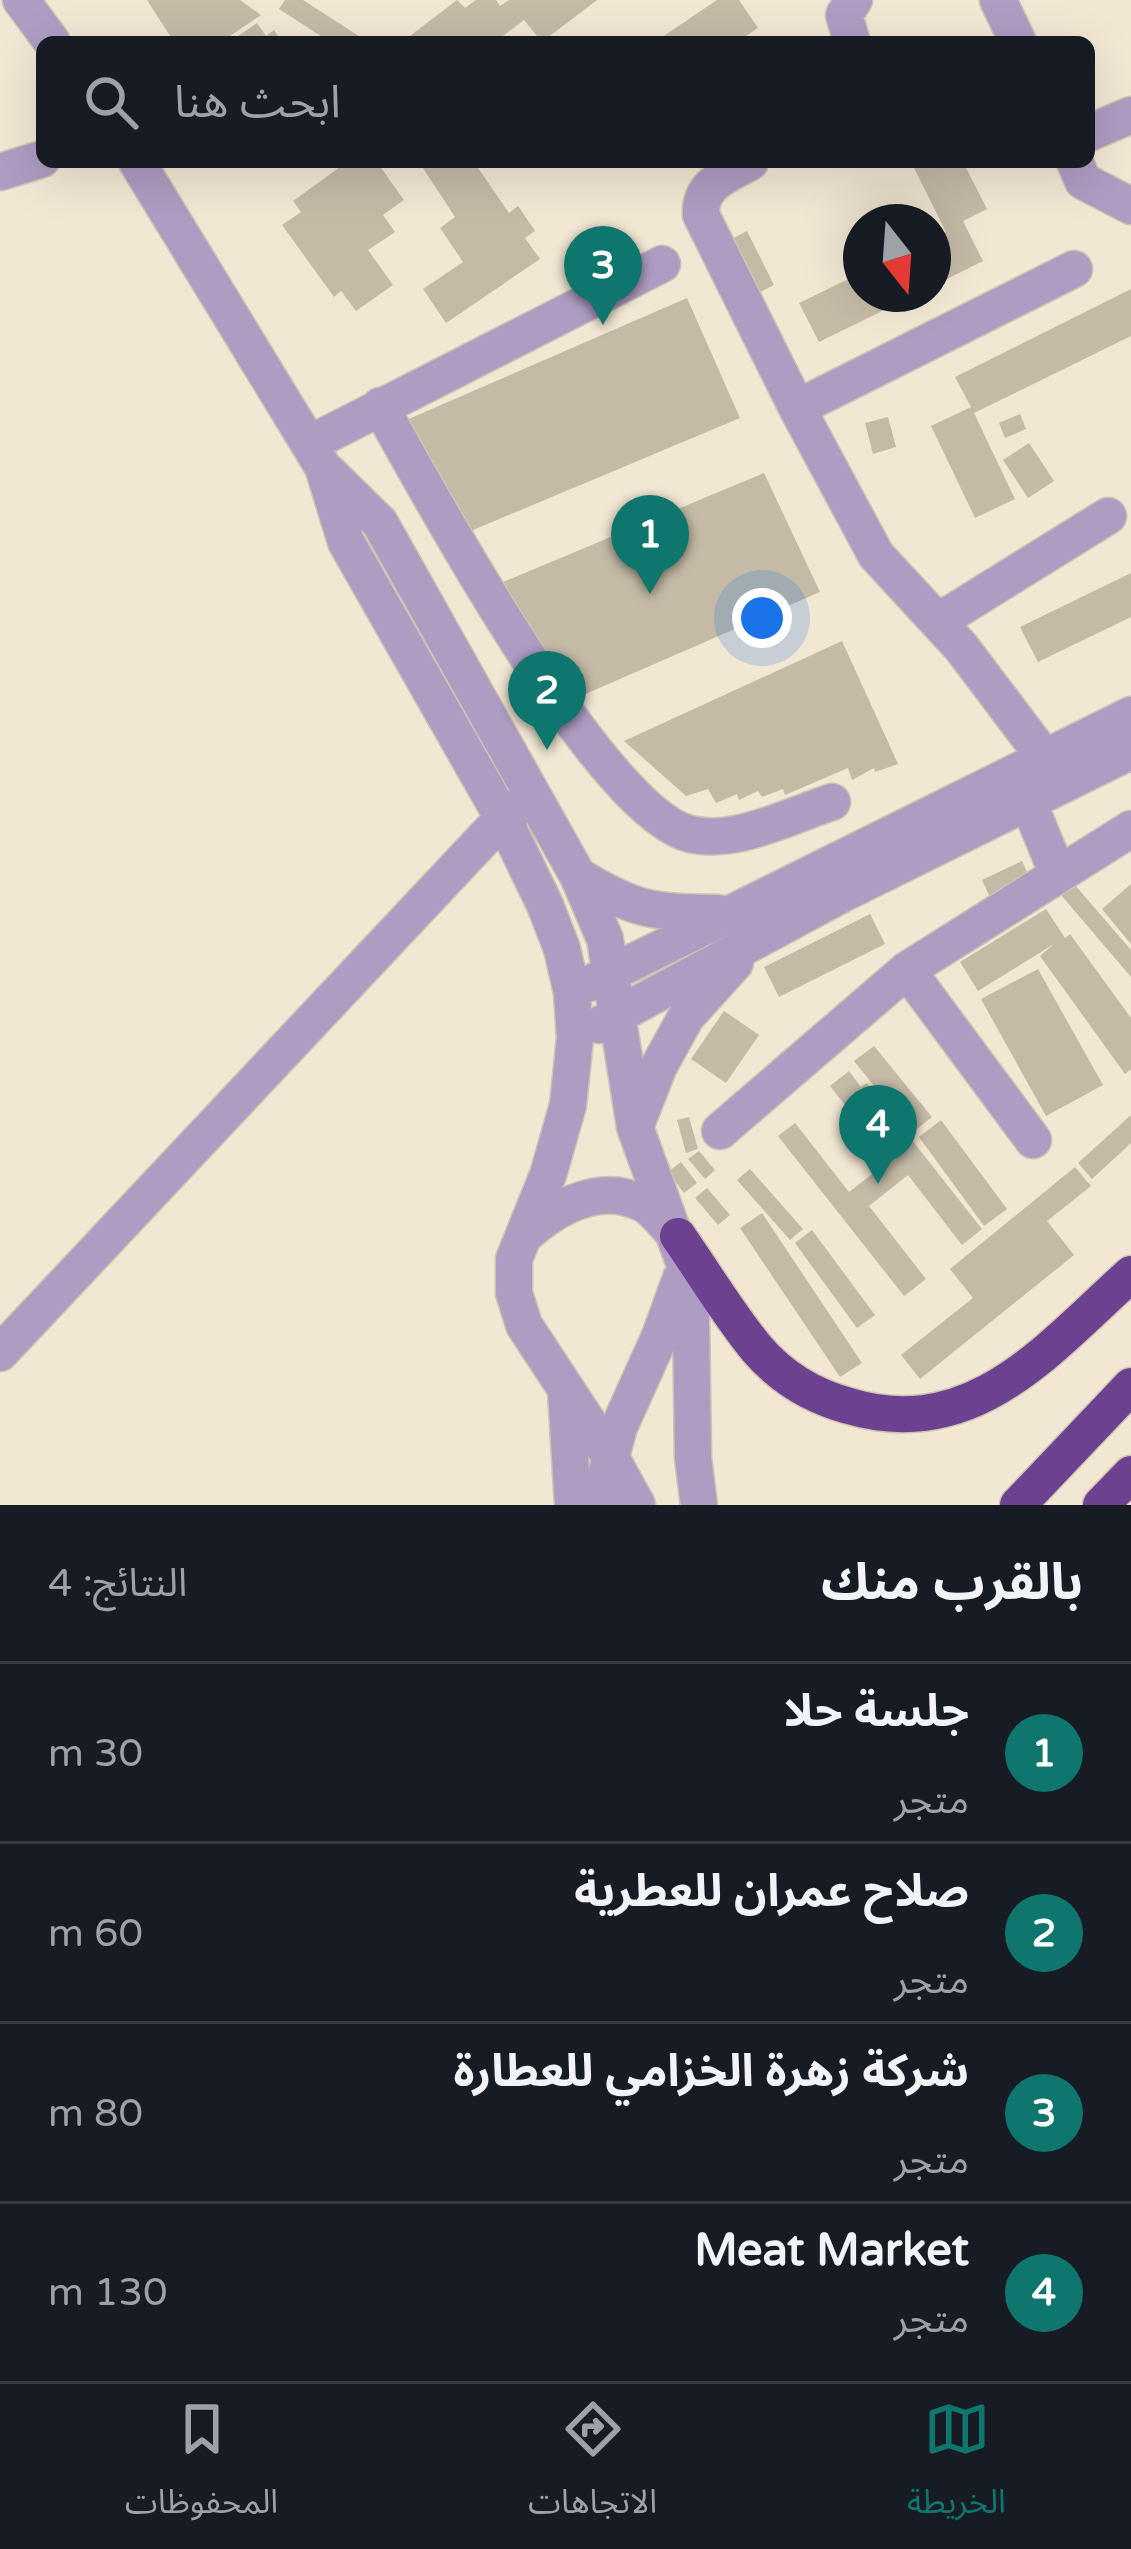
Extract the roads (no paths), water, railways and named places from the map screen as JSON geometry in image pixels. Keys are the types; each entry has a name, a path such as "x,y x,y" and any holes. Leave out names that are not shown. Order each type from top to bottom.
{"highway":[{"path":"681,1251 758,1349 795,1384 820,1398 874,1414 938,1412 996,1391 1131,1274"},
{"path":"1018,1505 1131,1386"},
{"path":"1101,1505 1131,1474"}],"street":[{"path":"21,0 48,36"},
{"path":"998,0 1015,36"},
{"path":"1095,130 1131,115"},
{"path":"0,172 36,161"},
{"path":"141,168 316,455 380,523 578,876 605,939 634,1127 681,1251 699,1505"},
{"path":"740,168 710,186 700,205 701,214 876,554 939,621 1030,777 1058,875"},
{"path":"1078,168 1083,181 1131,206"},
{"path":"316,455 380,406 662,264"},
{"path":"797,408 1074,269"},
{"path":"380,406 468,566 584,736 640,804 686,833 723,837 832,802"},
{"path":"316,455 346,542 502,818 562,949 575,1038 568,1106 514,1259 514,1293 524,1325 637,1505"},
{"path":"939,621 1108,516"},
{"path":"575,1038 844,893 1131,715"},
{"path":"572,993 727,913 1030,777 1131,752"},
{"path":"0,1353 502,818 532,796"},
{"path":"720,1131 907,970 1131,829"},
{"path":"578,876 626,905 665,912 727,913"},
{"path":"634,1127 686,1017 749,947"},
{"path":"907,970 1033,1139"},
{"path":"527,1232 554,1210 588,1197 617,1196 644,1204 681,1251"},
{"path":"598,1505 610,1456 681,1251"},
{"path":"566,1388 572,1505"}],"place":[{"name":"شركة زهرة الخزامي للعطارة","path":"603,325"},
{"name":"جلسة حلا","path":"650,594"},
{"name":"صلاح عمران للعطرية","path":"547,750"},
{"name":"Meat Market","path":"878,1184"}]}
